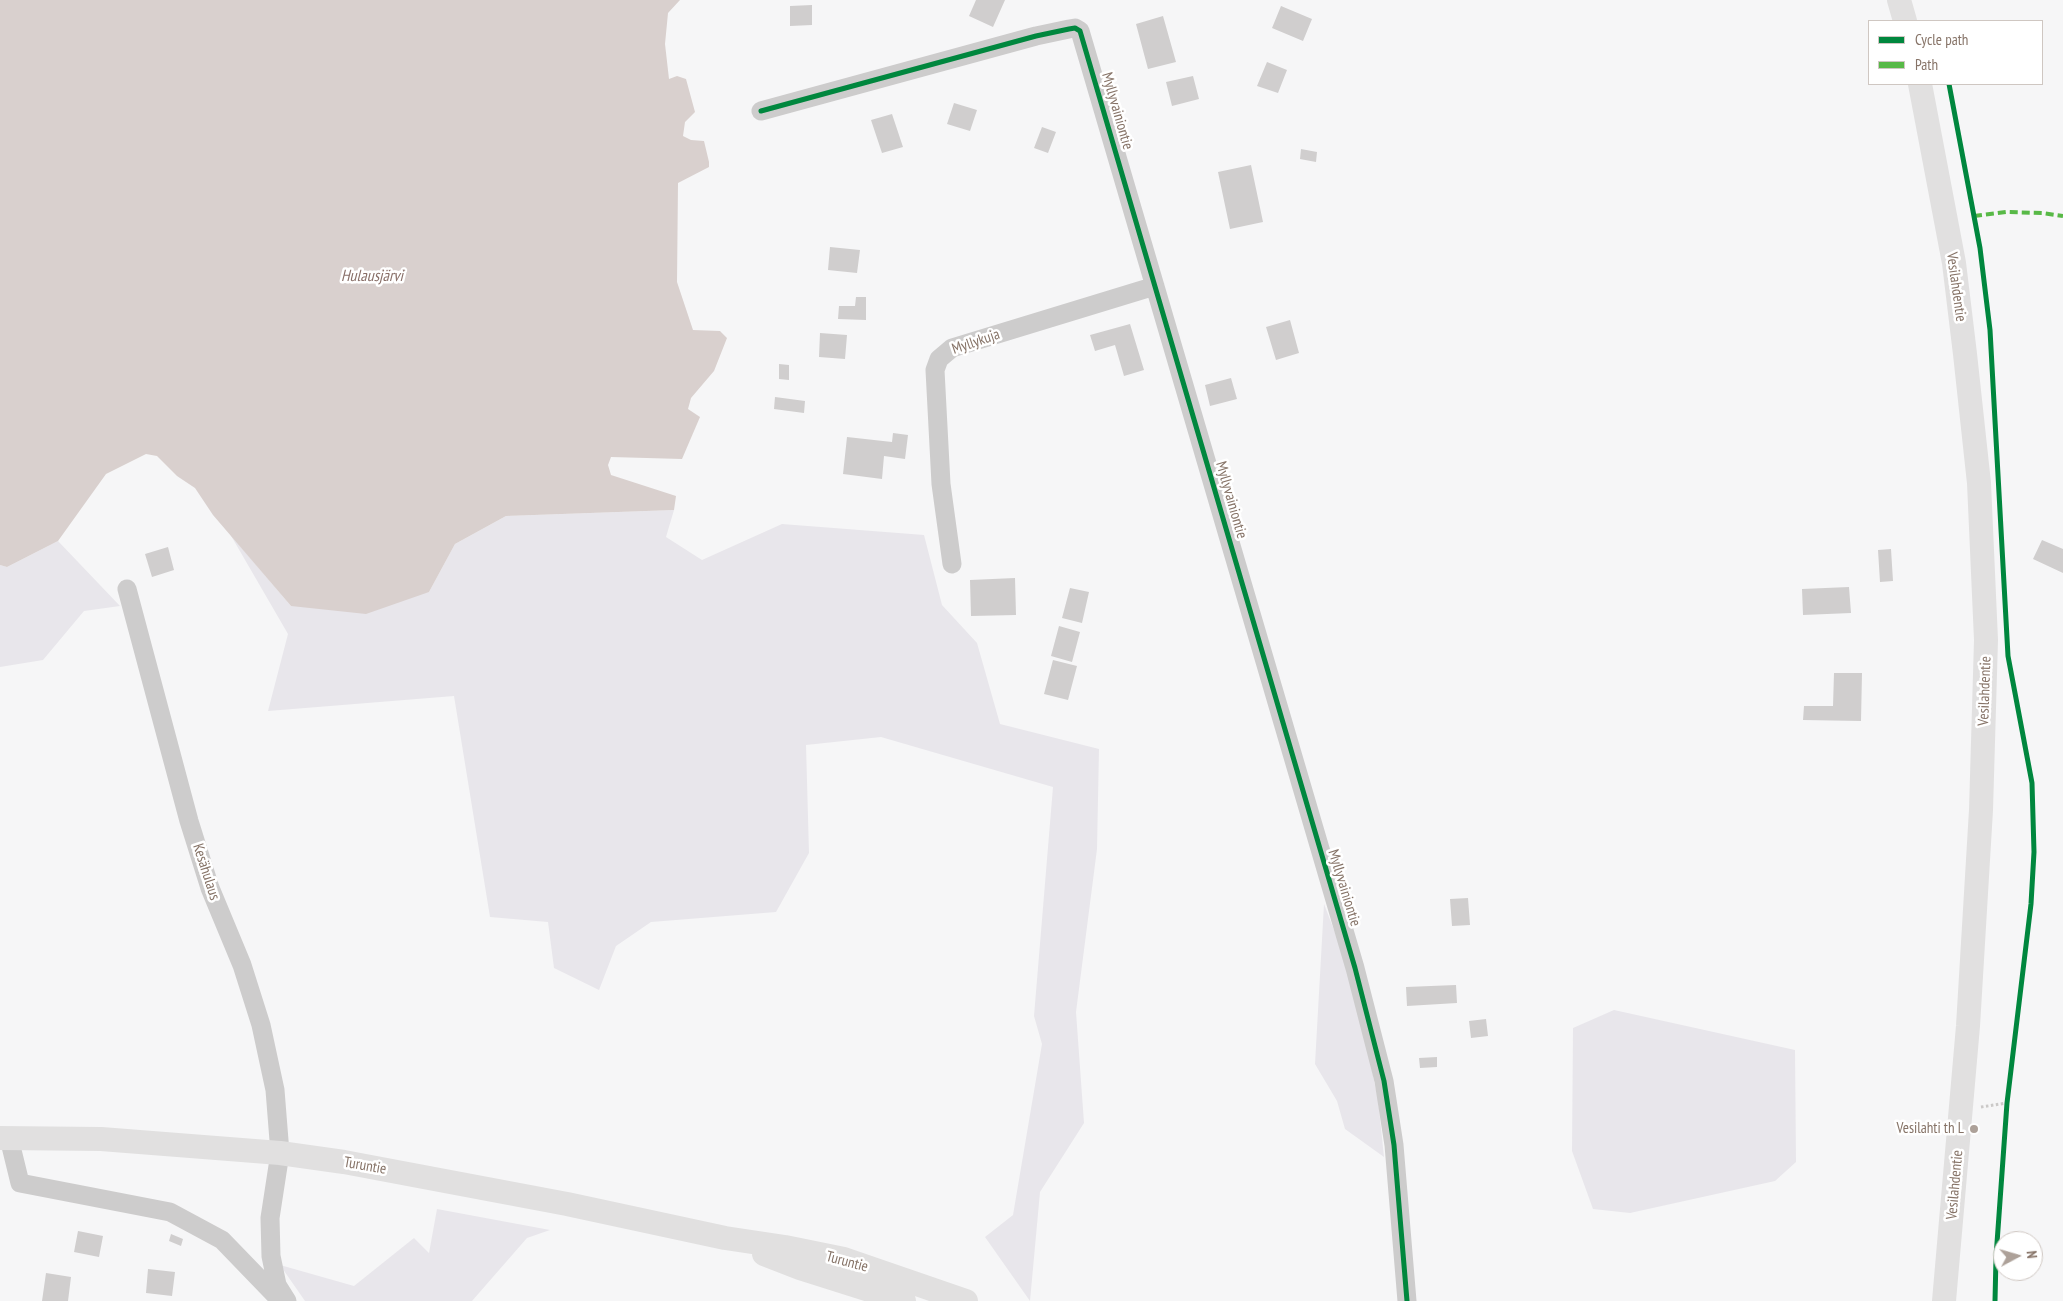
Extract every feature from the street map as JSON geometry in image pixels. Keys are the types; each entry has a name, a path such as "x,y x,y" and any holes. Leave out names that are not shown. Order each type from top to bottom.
{"main road":[{"path":"1899,0 1905,20"},
{"name":"Vesilahdentie","path":"1920,85 1952,254 1966,354 1979,483 1986,640 1981,810 1969,1007 1944,1301"},
{"name":"Turuntie","path":"4,1138 101,1139 280,1154 344,1162 538,1199 725,1238 785,1247 844,1259 966,1301"},
{"name":"Turuntie","path":"725,1238 800,1268 904,1301"}],"street":[{"name":"Myllyvainiontie","path":"761,111 1036,36 1075,28 1083,38 1355,968 1384,1081 1394,1145 1407,1301"},
{"name":"Myllykuja","path":"952,564 941,484 935,370 939,358 952,348 1155,286"},
{"name":"Kesähulaus","path":"127,590 171,756 210,888 242,966 261,1025 275,1090 280,1154 270,1218 271,1256 278,1285 287,1301"},
{"path":"4,1138 20,1183 170,1212 222,1240 282,1301"}],"path":[{"path":"2006,1112 2008,1094"},
{"path":"1981,1107 2007,1103"}],"shaded area":[{"path":"674,510 666,537 702,560 782,524 924,535 942,605 977,643 1000,724 1099,749 1097,849 1076,1012 1084,1123 1040,1192 1030,1301 985,1237 1013,1215 1042,1044 1034,1016 1053,787 881,737 806,745 809,853 776,912 651,922 616,946 599,990 554,968 548,922 490,917 454,696 268,711 288,634 230,534 291,606 429,592 455,544 506,516"},
{"path":"58,541 120,606 84,611 43,660 0,667 0,565 7,567"},
{"path":"1324,904 1344,956 1365,1038 1378,1099 1384,1157 1345,1129 1337,1101 1315,1064"},
{"path":"1614,1010 1795,1050 1796,1162 1775,1181 1630,1213 1593,1209 1572,1151 1573,1028"},
{"path":"437,1209 550,1230 527,1238 472,1301 305,1301 280,1265 354,1286 414,1238 429,1253"}],"water":[{"name":"Hulausjärvi","path":"0,0 680,0 668,13 665,44 669,79 677,76 686,79 695,112 685,122 683,136 691,140 704,141 709,167 678,183 677,282 693,330 720,331 727,338 714,371 691,398 688,409 700,417 682,459 611,457 608,465 611,475 676,496 674,510 506,516 455,544 429,592 366,614 291,606 213,515 195,488 177,476 157,456 146,454 106,474 58,541 7,567 0,565"}],"building":[{"path":"976,0 1005,0 993,27 969,16"},
{"path":"812,5 812,25 790,26 790,6"},
{"path":"1281,6 1312,19 1303,41 1272,28"},
{"path":"1163,16 1176,62 1148,69 1136,24"},
{"path":"1267,62 1287,70 1278,93 1257,86"},
{"path":"1193,76 1199,99 1172,106 1166,82"},
{"path":"954,103 977,110 970,131 947,124"},
{"path":"892,114 903,147 882,153 871,120"},
{"path":"1042,127 1056,132 1048,153 1034,148"},
{"path":"1301,149 1317,152 1316,162 1300,159"},
{"path":"1251,165 1263,222 1230,229 1218,172"},
{"path":"830,247 860,250 857,273 828,270"},
{"path":"856,297 866,297 866,320 838,319 839,306 855,306"},
{"path":"1290,320 1299,353 1276,360 1266,327"},
{"path":"1130,324 1144,370 1124,376 1115,345 1095,351 1090,335"},
{"path":"820,333 847,335 845,359 819,357"},
{"path":"779,364 789,365 789,380 779,379"},
{"path":"1231,378 1237,399 1210,406 1205,385"},
{"path":"775,397 805,401 804,413 774,409"},
{"path":"893,433 908,435 905,459 884,456 882,479 843,474 847,437 892,442"},
{"path":"2042,540 2063,549 2063,573 2033,559"},
{"path":"168,547 174,570 152,577 145,554"},
{"path":"1891,549 1893,581 1880,582 1878,550"},
{"path":"1015,578 1016,615 971,616 970,580"},
{"path":"1849,587 1851,613 1803,615 1802,589"},
{"path":"1070,588 1089,592 1082,623 1062,618"},
{"path":"1059,626 1080,632 1072,662 1051,656"},
{"path":"1053,660 1077,666 1068,700 1044,694"},
{"path":"1834,673 1862,673 1861,721 1803,720 1804,706 1833,706"},
{"path":"1468,898 1470,925 1452,926 1450,899"},
{"path":"1456,985 1457,1003 1407,1006 1406,987"},
{"path":"1486,1019 1488,1036 1471,1038 1469,1021"},
{"path":"1437,1057 1437,1067 1420,1068 1419,1058"},
{"path":"78,1231 103,1236 99,1257 74,1252"},
{"path":"171,1234 183,1239 181,1246 169,1241"},
{"path":"148,1269 175,1272 172,1296 146,1293"},
{"path":"46,1273 71,1277 68,1301 42,1301"}],"marked path":[{"path":"1974,216 2006,212 2042,213 2063,216"}],"cycle path":[{"path":"761,111 1036,36 1075,28 1080,31 1355,968 1384,1081 1394,1145 1407,1301"},
{"path":"1949,85 1980,248 1990,330 2008,656 2032,783 2034,852 2031,904 2007,1103 1996,1257 1995,1301"}],"place":[{"name":"Vesilahti th L","path":"1974,1129"}]}
